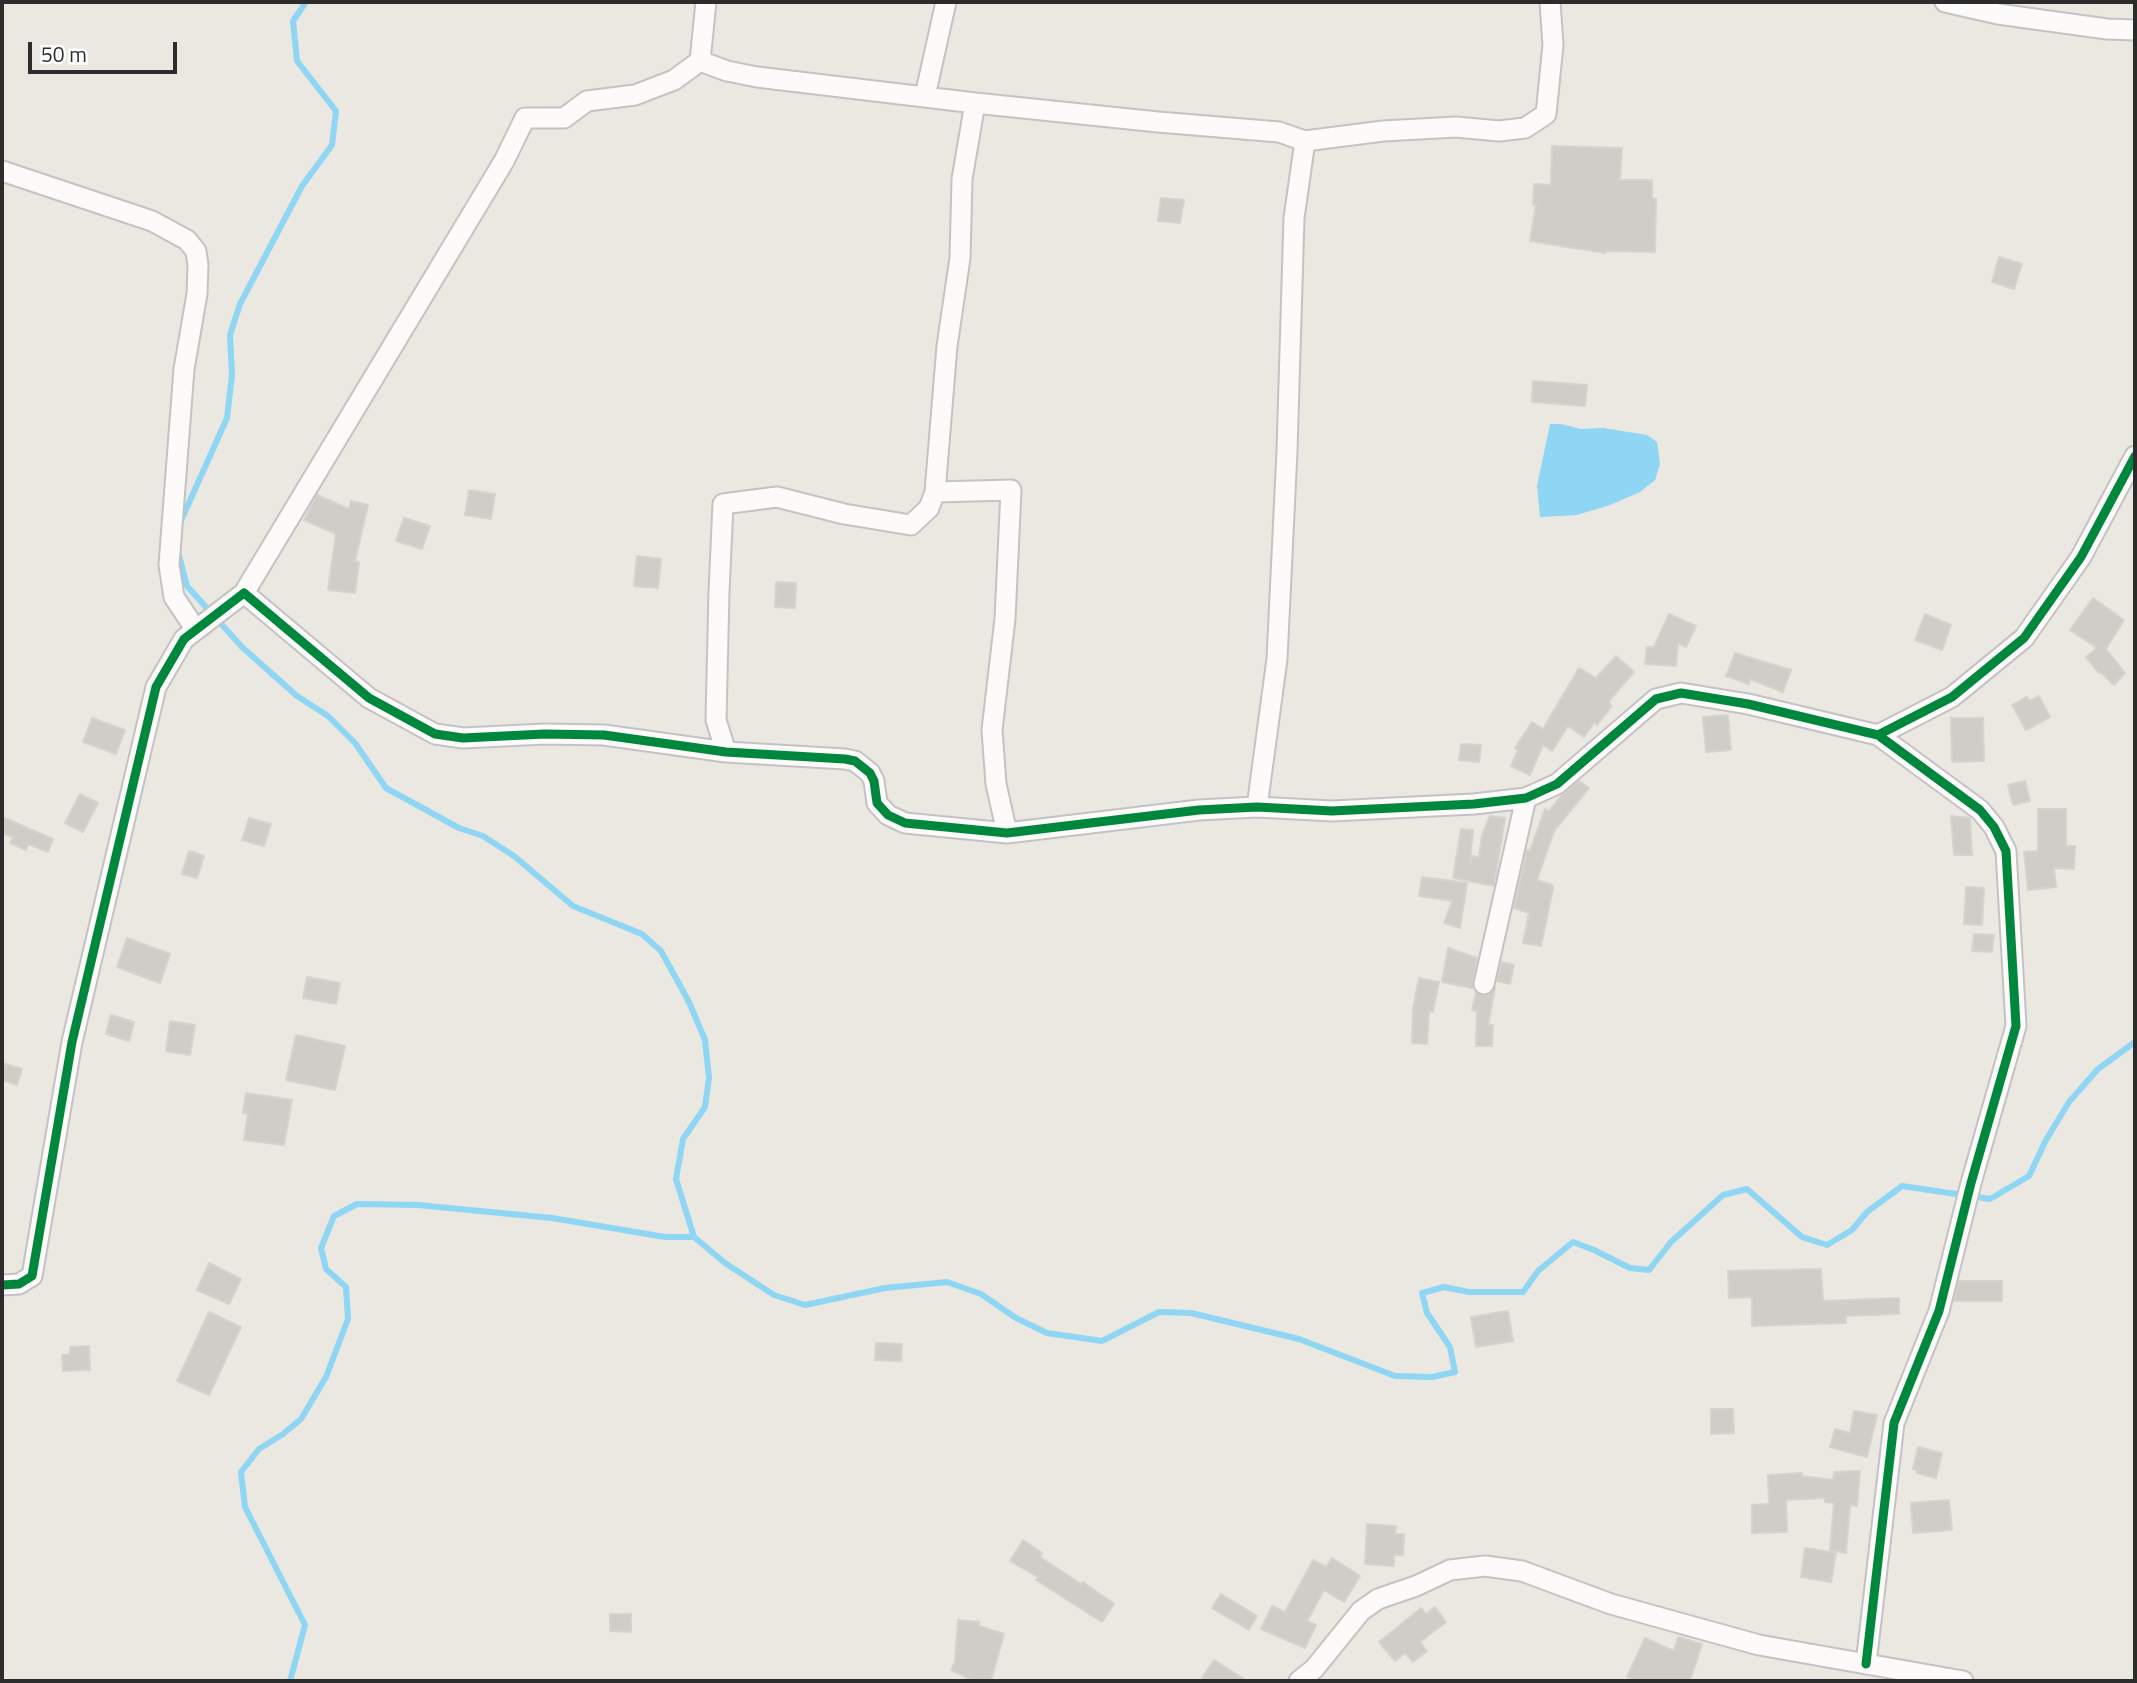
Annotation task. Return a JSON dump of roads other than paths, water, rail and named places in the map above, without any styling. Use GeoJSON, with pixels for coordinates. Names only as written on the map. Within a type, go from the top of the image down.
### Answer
{"type":"FeatureCollection","features":[{"type":"Feature","properties":{"kind":"street"},"geometry":{"type":"LineString","coordinates":[[701,61],[706,2]]}},
{"type":"Feature","properties":{"kind":"street"},"geometry":{"type":"LineString","coordinates":[[925,96],[946,2]]}},
{"type":"Feature","properties":{"kind":"street"},"geometry":{"type":"LineString","coordinates":[[701,61],[727,71],[757,77],[975,103],[1279,132],[1305,141],[1383,131],[1456,127],[1499,131],[1525,128],[1546,114],[1553,45],[1550,2]]}},
{"type":"Feature","properties":{"kind":"street"},"geometry":{"type":"LineString","coordinates":[[1945,2],[1998,14],[2107,29],[2135,30]]}},
{"type":"Feature","properties":{"kind":"street"},"geometry":{"type":"LineString","coordinates":[[2,1285],[19,1284],[32,1276],[72,1042],[156,687],[184,639],[239,597],[503,161],[525,118],[564,118],[587,101],[635,95],[674,80],[701,61]]}},
{"type":"Feature","properties":{"kind":"street"},"geometry":{"type":"LineString","coordinates":[[726,752],[716,720],[723,504],[777,497],[844,514],[911,525],[929,508],[935,492],[947,346],[960,258],[962,179],[975,103]]}},
{"type":"Feature","properties":{"kind":"street"},"geometry":{"type":"LineString","coordinates":[[1257,807],[1277,659],[1294,218],[1305,141]]}},
{"type":"Feature","properties":{"kind":"street"},"geometry":{"type":"LineString","coordinates":[[2,171],[152,221],[187,240],[196,251],[197,294],[184,369],[170,565],[174,597],[200,627]]}},
{"type":"Feature","properties":{"kind":"street"},"geometry":{"type":"LineString","coordinates":[[1878,735],[1952,697],[2024,638],[2081,557],[2135,456]]}},
{"type":"Feature","properties":{"kind":"street"},"geometry":{"type":"LineString","coordinates":[[935,492],[1011,490],[1005,619],[992,730],[996,784],[1007,833]]}},
{"type":"Feature","properties":{"kind":"street"},"geometry":{"type":"LineString","coordinates":[[239,597],[369,698],[435,734],[463,738],[545,734],[604,735],[726,752],[855,761],[870,773],[877,803],[896,819],[1007,833],[1199,810],[1257,807],[1332,811],[1474,804],[1526,798],[1557,784],[1656,699],[1681,692],[1748,704],[1878,735],[1979,810],[1994,827],[2006,851],[2016,1026],[1938,1311],[1894,1423],[1866,1664]]}},
{"type":"Feature","properties":{"kind":"street"},"geometry":{"type":"LineString","coordinates":[[1484,984],[1526,798]]}},
{"type":"Feature","properties":{"kind":"street"},"geometry":{"type":"LineString","coordinates":[[1299,1681],[1314,1669],[1361,1611],[1378,1599],[1416,1586],[1450,1570],[1485,1566],[1522,1571],[1611,1604],[1759,1645],[1963,1681]]}},
{"type":"Feature","properties":{"kind":"water"},"geometry":{"type":"Polygon","coordinates":[[[1550,424],[1647,435],[1657,442],[1660,464],[1655,480],[1640,492],[1610,505],[1577,515],[1540,517],[1537,486],[1550,424]]]}},
{"type":"Feature","properties":{"kind":"waterway"},"geometry":{"type":"LineString","coordinates":[[179,525],[227,418],[232,375],[230,335],[240,304],[302,186],[332,145],[336,111],[297,61],[293,21],[306,2]]}},
{"type":"Feature","properties":{"kind":"waterway"},"geometry":{"type":"LineString","coordinates":[[178,552],[187,586],[242,647],[297,696],[328,716],[355,743],[386,788],[459,828],[483,836],[514,856],[573,906],[642,934],[661,951],[689,1002],[705,1040],[709,1078],[705,1107],[683,1139],[676,1179],[694,1237]]}},
{"type":"Feature","properties":{"kind":"waterway"},"geometry":{"type":"LineString","coordinates":[[290,1681],[305,1625],[245,1507],[241,1472],[259,1449],[301,1419],[326,1377],[348,1319],[346,1287],[326,1269],[321,1248],[334,1216],[357,1204],[418,1205],[552,1218],[665,1237],[694,1237],[725,1263],[774,1295],[805,1305],[885,1288],[947,1282],[981,1294],[1016,1318],[1047,1333],[1102,1341],[1159,1312],[1191,1313],[1299,1339],[1395,1376],[1432,1377],[1455,1372],[1450,1347],[1427,1313],[1422,1293],[1444,1287],[1469,1292],[1523,1292],[1538,1271],[1573,1242],[1630,1268],[1649,1270],[1671,1242],[1723,1195],[1747,1189],[1802,1237],[1827,1245],[1852,1230],[1867,1212],[1902,1186],[1990,1199],[2029,1176],[2046,1140],[2069,1102],[2098,1069],[2135,1042]]}}]}
